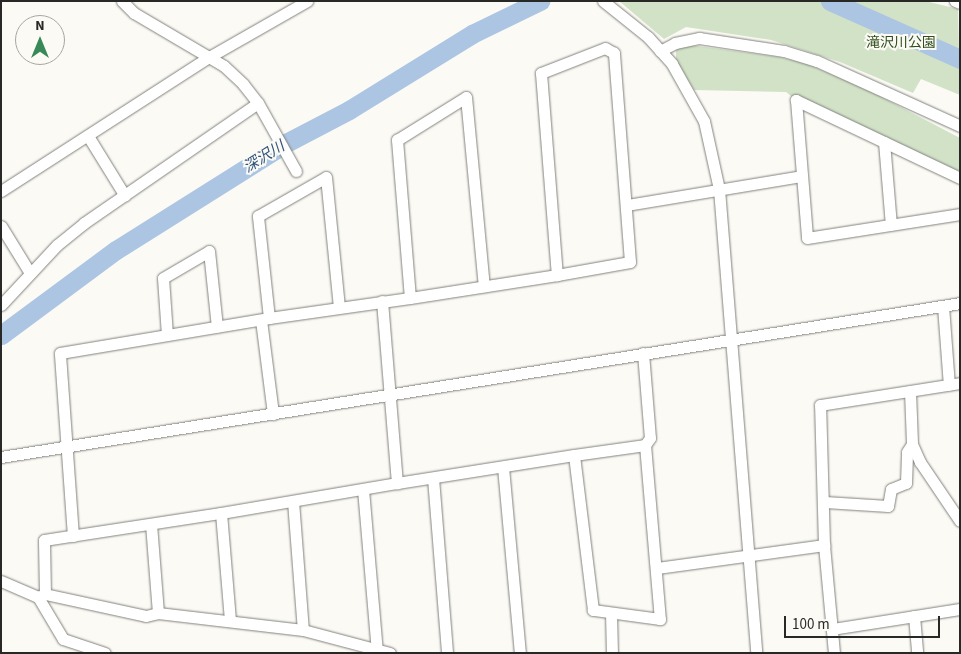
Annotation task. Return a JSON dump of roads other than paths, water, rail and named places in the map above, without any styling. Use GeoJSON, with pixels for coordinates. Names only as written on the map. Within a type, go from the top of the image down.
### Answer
{"type":"FeatureCollection","features":[{"type":"Feature","properties":{"kind":"street"},"geometry":{"type":"LineString","coordinates":[[122,1],[134,13],[209,57],[230,72],[258,103],[296,171]]}},
{"type":"Feature","properties":{"kind":"street"},"geometry":{"type":"LineString","coordinates":[[1,191],[209,57],[307,1]]}},
{"type":"Feature","properties":{"kind":"street"},"geometry":{"type":"LineString","coordinates":[[955,1],[960,3]]}},
{"type":"Feature","properties":{"kind":"street"},"geometry":{"type":"LineString","coordinates":[[606,3],[672,64],[704,121],[719,189],[729,340],[756,653]]}},
{"type":"Feature","properties":{"kind":"street"},"geometry":{"type":"LineString","coordinates":[[660,51],[675,42],[699,38],[784,51],[817,61],[960,126]]}},
{"type":"Feature","properties":{"kind":"street"},"geometry":{"type":"LineString","coordinates":[[74,536],[60,352],[382,300],[410,298],[557,275],[630,262],[614,53],[605,48],[541,73],[557,275]]}},
{"type":"Feature","properties":{"kind":"street"},"geometry":{"type":"LineString","coordinates":[[410,298],[397,140],[466,97],[484,286]]}},
{"type":"Feature","properties":{"kind":"street"},"geometry":{"type":"LineString","coordinates":[[960,178],[796,100],[808,238],[960,214]]}},
{"type":"Feature","properties":{"kind":"street"},"geometry":{"type":"LineString","coordinates":[[1,305],[64,240],[258,103]]}},
{"type":"Feature","properties":{"kind":"street"},"geometry":{"type":"LineString","coordinates":[[88,136],[124,196]]}},
{"type":"Feature","properties":{"kind":"street"},"geometry":{"type":"LineString","coordinates":[[884,142],[891,225]]}},
{"type":"Feature","properties":{"kind":"street"},"geometry":{"type":"LineString","coordinates":[[627,204],[802,176]]}},
{"type":"Feature","properties":{"kind":"street"},"geometry":{"type":"LineString","coordinates":[[273,414],[258,216],[326,177],[339,308]]}},
{"type":"Feature","properties":{"kind":"street"},"geometry":{"type":"LineString","coordinates":[[1,226],[30,273]]}},
{"type":"Feature","properties":{"kind":"street"},"geometry":{"type":"LineString","coordinates":[[167,335],[163,278],[209,251],[217,327]]}},
{"type":"Feature","properties":{"kind":"street"},"geometry":{"type":"LineString","coordinates":[[382,300],[397,483]]}},
{"type":"Feature","properties":{"kind":"street"},"geometry":{"type":"LineString","coordinates":[[1,457],[960,303]]}},
{"type":"Feature","properties":{"kind":"street"},"geometry":{"type":"LineString","coordinates":[[834,653],[824,544],[820,405],[954,384],[943,306]]}},
{"type":"Feature","properties":{"kind":"street"},"geometry":{"type":"LineString","coordinates":[[574,455],[592,610],[660,619],[645,445],[650,438],[643,353]]}},
{"type":"Feature","properties":{"kind":"street"},"geometry":{"type":"LineString","coordinates":[[910,391],[912,444],[920,462],[960,521]]}},
{"type":"Feature","properties":{"kind":"street"},"geometry":{"type":"LineString","coordinates":[[824,502],[888,506],[891,489],[906,483],[907,452],[912,444]]}},
{"type":"Feature","properties":{"kind":"street"},"geometry":{"type":"LineString","coordinates":[[105,653],[63,639],[41,596],[44,540],[645,445]]}},
{"type":"Feature","properties":{"kind":"street"},"geometry":{"type":"LineString","coordinates":[[503,467],[520,653]]}},
{"type":"Feature","properties":{"kind":"street"},"geometry":{"type":"LineString","coordinates":[[433,478],[447,653]]}},
{"type":"Feature","properties":{"kind":"street"},"geometry":{"type":"LineString","coordinates":[[363,489],[378,652]]}},
{"type":"Feature","properties":{"kind":"street"},"geometry":{"type":"LineString","coordinates":[[293,501],[303,630]]}},
{"type":"Feature","properties":{"kind":"street"},"geometry":{"type":"LineString","coordinates":[[221,513],[230,621]]}},
{"type":"Feature","properties":{"kind":"street"},"geometry":{"type":"LineString","coordinates":[[151,524],[158,613]]}},
{"type":"Feature","properties":{"kind":"street"},"geometry":{"type":"LineString","coordinates":[[657,568],[824,544]]}},
{"type":"Feature","properties":{"kind":"street"},"geometry":{"type":"LineString","coordinates":[[1,581],[41,596],[146,616],[158,613],[303,630],[378,652],[390,653]]}},
{"type":"Feature","properties":{"kind":"street"},"geometry":{"type":"LineString","coordinates":[[832,629],[960,609]]}},
{"type":"Feature","properties":{"kind":"street"},"geometry":{"type":"LineString","coordinates":[[611,613],[612,653]]}},
{"type":"Feature","properties":{"kind":"street"},"geometry":{"type":"LineString","coordinates":[[914,616],[918,653]]}},
{"type":"Feature","properties":{"kind":"waterway","name":"深沢川"},"geometry":{"type":"LineString","coordinates":[[1,335],[116,250],[286,143],[349,110],[472,34],[540,1]]}},
{"type":"Feature","properties":{"kind":"waterway"},"geometry":{"type":"LineString","coordinates":[[830,1],[960,59]]}},
{"type":"Feature","properties":{"kind":"park label","name":"滝沢川公園"},"geometry":{"type":"Point","coordinates":[901,43]}}]}
